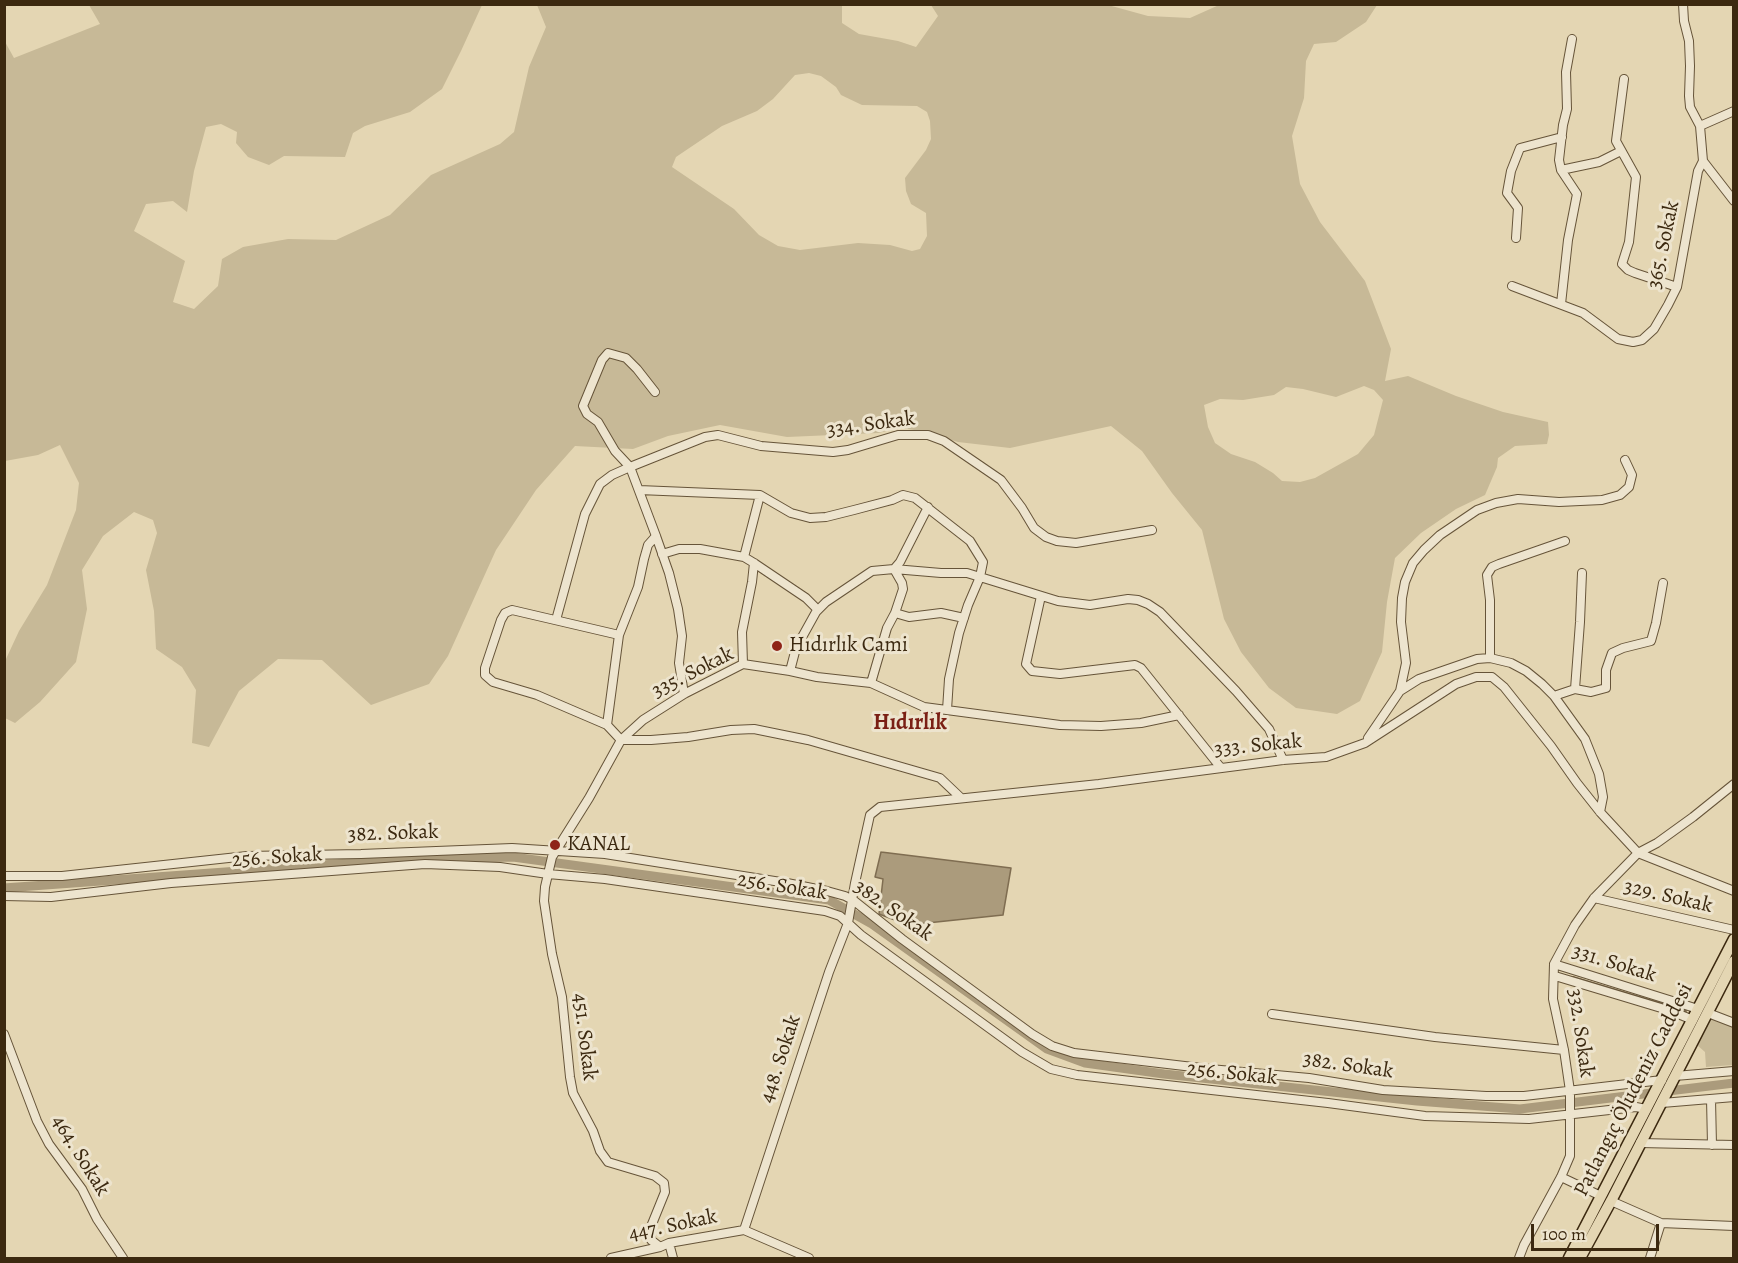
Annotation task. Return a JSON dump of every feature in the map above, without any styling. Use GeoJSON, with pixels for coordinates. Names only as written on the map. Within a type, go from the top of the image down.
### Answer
{"type":"FeatureCollection","features":[{"type":"Feature","properties":{"kind":"main road","name":"Patlangıç Öludeniz Caddesi"},"geometry":{"type":"LineString","coordinates":[[1580,1258],[1606,1198],[1656,1103],[1734,939]]}},
{"type":"Feature","properties":{"kind":"main road","name":"Patlangıç Öludeniz Caddesi"},"geometry":{"type":"LineString","coordinates":[[1667,1080],[1699,1014],[1734,961]]}},
{"type":"Feature","properties":{"kind":"main road","name":"Patlangıç Öludeniz Caddesi"},"geometry":{"type":"LineString","coordinates":[[1569,1258],[1640,1143],[1656,1103]]}},
{"type":"Feature","properties":{"kind":"street"},"geometry":{"type":"LineString","coordinates":[[1683,4],[1689,41],[1690,107],[1700,126],[1703,161],[1734,201]]}},
{"type":"Feature","properties":{"kind":"street"},"geometry":{"type":"LineString","coordinates":[[1512,286],[1561,304],[1568,240],[1577,194],[1561,170],[1559,160],[1567,109],[1566,72],[1572,39]]}},
{"type":"Feature","properties":{"kind":"street"},"geometry":{"type":"LineString","coordinates":[[1624,79],[1616,141],[1636,177],[1629,242],[1622,264],[1635,273],[1677,287]]}},
{"type":"Feature","properties":{"kind":"street"},"geometry":{"type":"LineString","coordinates":[[1700,126],[1734,111]]}},
{"type":"Feature","properties":{"kind":"street"},"geometry":{"type":"LineString","coordinates":[[1516,238],[1518,208],[1507,193],[1511,171],[1520,148],[1562,137]]}},
{"type":"Feature","properties":{"kind":"street"},"geometry":{"type":"LineString","coordinates":[[1561,170],[1599,162],[1622,151]]}},
{"type":"Feature","properties":{"kind":"street","name":"365. Sokak"},"geometry":{"type":"LineString","coordinates":[[1561,304],[1583,313],[1618,339],[1633,342],[1642,340],[1653,329],[1677,287],[1696,180],[1703,161]]}},
{"type":"Feature","properties":{"kind":"street"},"geometry":{"type":"LineString","coordinates":[[655,392],[626,358],[608,353],[602,360],[583,406],[586,414],[598,422],[615,451],[630,467],[669,573],[682,636],[679,663],[684,694]]}},
{"type":"Feature","properties":{"kind":"street","name":"334. Sokak"},"geometry":{"type":"LineString","coordinates":[[556,620],[585,514],[600,484],[612,475],[630,467],[705,437],[718,435],[761,446],[833,452],[848,450],[898,435],[928,435],[944,441],[1001,480],[1034,528],[1057,542],[1076,543],[1152,530]]}},
{"type":"Feature","properties":{"kind":"street"},"geometry":{"type":"LineString","coordinates":[[1365,743],[1400,691],[1406,663],[1401,622],[1401,598],[1413,563],[1424,550],[1440,535],[1477,510],[1496,503],[1518,499],[1559,502],[1602,500],[1620,495],[1629,487],[1632,475],[1625,460]]}},
{"type":"Feature","properties":{"kind":"street"},"geometry":{"type":"LineString","coordinates":[[639,490],[760,495],[790,513],[810,518],[826,517],[903,495],[915,498],[928,507],[970,541],[983,562],[980,577],[964,618],[949,679],[947,710]]}},
{"type":"Feature","properties":{"kind":"street"},"geometry":{"type":"LineString","coordinates":[[744,557],[760,495]]}},
{"type":"Feature","properties":{"kind":"street"},"geometry":{"type":"LineString","coordinates":[[894,569],[900,562],[928,507]]}},
{"type":"Feature","properties":{"kind":"street"},"geometry":{"type":"LineString","coordinates":[[607,725],[620,635],[638,587],[648,545],[656,536]]}},
{"type":"Feature","properties":{"kind":"street"},"geometry":{"type":"LineString","coordinates":[[1490,658],[1490,600],[1487,575],[1492,567],[1565,540]]}},
{"type":"Feature","properties":{"kind":"street"},"geometry":{"type":"LineString","coordinates":[[662,554],[680,549],[700,549],[744,557],[806,598],[818,610]]}},
{"type":"Feature","properties":{"kind":"street"},"geometry":{"type":"LineString","coordinates":[[743,664],[742,632],[754,563]]}},
{"type":"Feature","properties":{"kind":"street"},"geometry":{"type":"LineString","coordinates":[[871,683],[887,628],[903,589],[894,569]]}},
{"type":"Feature","properties":{"kind":"street"},"geometry":{"type":"LineString","coordinates":[[790,671],[796,648],[818,610],[826,602],[872,571],[894,569],[967,573],[1041,597],[1090,605],[1128,599],[1138,600],[1160,612],[1236,691],[1269,729],[1283,760]]}},
{"type":"Feature","properties":{"kind":"street"},"geometry":{"type":"LineString","coordinates":[[1575,689],[1582,573]]}},
{"type":"Feature","properties":{"kind":"street"},"geometry":{"type":"LineString","coordinates":[[1554,696],[1575,689],[1591,692],[1606,688],[1606,670],[1612,653],[1651,641],[1663,583]]}},
{"type":"Feature","properties":{"kind":"street"},"geometry":{"type":"LineString","coordinates":[[1041,597],[1026,664],[1032,671],[1060,674],[1135,665],[1142,668],[1221,768]]}},
{"type":"Feature","properties":{"kind":"street"},"geometry":{"type":"LineString","coordinates":[[620,635],[512,609],[505,613],[501,620],[484,668],[485,675],[493,682],[537,695],[607,725],[621,740],[688,737],[730,730],[754,729],[808,740],[940,778],[960,797]]}},
{"type":"Feature","properties":{"kind":"street"},"geometry":{"type":"LineString","coordinates":[[895,613],[909,617],[940,613],[964,618]]}},
{"type":"Feature","properties":{"kind":"street"},"geometry":{"type":"LineString","coordinates":[[1400,691],[1419,679],[1470,661],[1490,658],[1511,663],[1526,671],[1554,696],[1585,739],[1599,774],[1603,797],[1600,812]]}},
{"type":"Feature","properties":{"kind":"street","name":"335. Sokak"},"geometry":{"type":"LineString","coordinates":[[555,854],[621,740],[643,720],[684,694],[743,664],[817,677],[871,683],[924,707],[1060,725],[1101,726],[1141,723],[1179,715]]}},
{"type":"Feature","properties":{"kind":"street","name":"333. Sokak"},"geometry":{"type":"LineString","coordinates":[[852,902],[870,815],[880,807],[1099,784],[1283,760],[1326,757],[1365,743],[1456,684],[1476,677],[1492,677],[1504,687],[1551,746],[1576,783],[1638,853]]}},
{"type":"Feature","properties":{"kind":"street","name":"332. Sokak"},"geometry":{"type":"LineString","coordinates":[[1519,1258],[1570,1156],[1570,1093],[1553,999],[1554,964],[1575,925],[1594,898],[1638,853],[1656,843],[1731,788]]}},
{"type":"Feature","properties":{"kind":"street","name":"382. Sokak"},"geometry":{"type":"LineString","coordinates":[[4,876],[62,876],[247,856],[512,848],[555,854],[604,854],[827,891],[852,902],[1032,1034],[1052,1046],[1074,1053],[1309,1078],[1383,1090],[1485,1096],[1570,1093],[1667,1080]]}},
{"type":"Feature","properties":{"kind":"street"},"geometry":{"type":"LineString","coordinates":[[1638,853],[1734,891]]}},
{"type":"Feature","properties":{"kind":"street","name":"451. Sokak"},"geometry":{"type":"LineString","coordinates":[[555,854],[544,887],[544,901],[552,954],[562,997],[573,1093],[593,1131],[600,1151],[608,1162],[656,1176],[664,1184],[665,1192],[650,1230],[651,1240],[660,1248]]}},
{"type":"Feature","properties":{"kind":"street","name":"256. Sokak"},"geometry":{"type":"LineString","coordinates":[[4,896],[51,897],[171,883],[425,864],[548,870],[825,911],[840,916],[999,1037],[1051,1069],[1077,1075],[1425,1116],[1529,1119],[1570,1112],[1734,1097]]}},
{"type":"Feature","properties":{"kind":"street","name":"329. Sokak"},"geometry":{"type":"LineString","coordinates":[[1594,898],[1734,930]]}},
{"type":"Feature","properties":{"kind":"street","name":"448. Sokak"},"geometry":{"type":"LineString","coordinates":[[744,1230],[829,972],[849,922],[852,902]]}},
{"type":"Feature","properties":{"kind":"street","name":"331. Sokak"},"geometry":{"type":"LineString","coordinates":[[1554,964],[1699,1014],[1734,1023]]}},
{"type":"Feature","properties":{"kind":"street"},"geometry":{"type":"LineString","coordinates":[[1554,976],[1671,1011],[1699,1014]]}},
{"type":"Feature","properties":{"kind":"street"},"geometry":{"type":"LineString","coordinates":[[1272,1014],[1445,1038],[1564,1050]]}},
{"type":"Feature","properties":{"kind":"street","name":"464. Sokak"},"geometry":{"type":"LineString","coordinates":[[4,1034],[37,1121],[49,1144],[82,1189],[97,1219],[123,1258]]}},
{"type":"Feature","properties":{"kind":"street"},"geometry":{"type":"LineString","coordinates":[[1667,1080],[1734,1071]]}},
{"type":"Feature","properties":{"kind":"street"},"geometry":{"type":"LineString","coordinates":[[1711,1099],[1712,1145]]}},
{"type":"Feature","properties":{"kind":"street"},"geometry":{"type":"LineString","coordinates":[[1640,1143],[1734,1145]]}},
{"type":"Feature","properties":{"kind":"street"},"geometry":{"type":"LineString","coordinates":[[1561,1177],[1661,1223],[1734,1226]]}},
{"type":"Feature","properties":{"kind":"street"},"geometry":{"type":"LineString","coordinates":[[1650,1258],[1661,1223]]}},
{"type":"Feature","properties":{"kind":"street"},"geometry":{"type":"LineString","coordinates":[[744,1230],[809,1258]]}},
{"type":"Feature","properties":{"kind":"street","name":"447. Sokak"},"geometry":{"type":"LineString","coordinates":[[610,1258],[660,1248],[669,1243],[744,1230]]}},
{"type":"Feature","properties":{"kind":"street"},"geometry":{"type":"LineString","coordinates":[[669,1243],[673,1258]]}},
{"type":"Feature","properties":{"kind":"street"},"geometry":{"type":"LineString","coordinates":[[783,1247],[784,1258]]}},
{"type":"Feature","properties":{"kind":"shaded area"},"geometry":{"type":"Polygon","coordinates":[[[89,5],[482,5],[442,89],[410,112],[365,126],[353,133],[345,157],[284,156],[269,165],[248,157],[236,143],[237,132],[221,124],[206,127],[194,171],[187,212],[173,201],[146,204],[134,231],[185,261],[173,302],[194,309],[218,286],[222,259],[243,247],[288,239],[336,240],[390,215],[431,175],[500,144],[514,132],[529,67],[546,27],[537,5],[842,5],[842,23],[859,34],[898,41],[916,47],[938,16],[931,5],[1108,5],[1148,16],[1190,18],[1219,5],[1377,5],[1366,22],[1336,42],[1314,44],[1306,61],[1304,98],[1292,136],[1300,184],[1320,222],[1365,281],[1391,349],[1385,381],[1408,376],[1503,412],[1548,422],[1547,444],[1515,446],[1498,458],[1497,467],[1485,495],[1456,509],[1421,533],[1395,558],[1387,602],[1382,652],[1360,701],[1337,714],[1296,708],[1269,688],[1241,652],[1224,619],[1202,530],[1142,451],[1111,426],[1010,448],[958,442],[921,431],[901,428],[878,433],[787,437],[720,425],[668,436],[633,449],[575,446],[536,490],[496,550],[448,656],[429,684],[371,705],[322,660],[278,659],[239,691],[209,747],[192,743],[196,690],[182,667],[156,649],[154,611],[146,570],[157,533],[153,520],[134,512],[103,536],[82,570],[87,609],[76,662],[40,702],[15,723],[5,718],[4,668],[6,659],[19,631],[47,585],[76,510],[79,483],[60,445],[38,455],[5,461],[4,40],[14,58],[100,24],[89,5]],[[809,73],[795,75],[773,99],[757,111],[722,126],[676,157],[672,167],[734,209],[759,235],[778,246],[800,250],[858,243],[890,245],[912,251],[920,249],[927,236],[926,213],[911,204],[906,191],[905,178],[926,150],[931,139],[927,112],[917,106],[862,105],[841,95],[836,87],[821,76],[809,73]],[[1364,386],[1336,397],[1286,387],[1274,395],[1243,400],[1220,399],[1204,405],[1208,427],[1215,443],[1231,454],[1255,462],[1282,481],[1300,482],[1315,478],[1358,454],[1374,435],[1383,400],[1374,390],[1364,386]]]}},
{"type":"Feature","properties":{"kind":"shaded area"},"geometry":{"type":"Polygon","coordinates":[[[881,852],[1011,868],[1003,915],[908,925],[879,914],[883,879],[875,877],[881,852]]]}},
{"type":"Feature","properties":{"kind":"shaded area"},"geometry":{"type":"Polygon","coordinates":[[[1712,1019],[1733,1025],[1733,1065],[1706,1067],[1705,1052],[1697,1045],[1712,1019]]]}},
{"type":"Feature","properties":{"kind":"waterway"},"geometry":{"type":"LineString","coordinates":[[4,888],[377,861],[513,857],[829,900],[872,924],[1047,1049],[1085,1063],[1164,1074],[1417,1101],[1520,1109],[1734,1083]]}},
{"type":"Feature","properties":{"kind":"waterway"},"geometry":{"type":"LineString","coordinates":[[1573,977],[1686,1011]]}},
{"type":"Feature","properties":{"kind":"place","name":"Hıdırlık Cami"},"geometry":{"type":"Point","coordinates":[777,646]}},
{"type":"Feature","properties":{"kind":"place","name":"KANAL"},"geometry":{"type":"Point","coordinates":[555,845]}},
{"type":"Feature","properties":{"kind":"district","name":"Hıdırlık"},"geometry":{"type":"Point","coordinates":[910,724]}}]}
